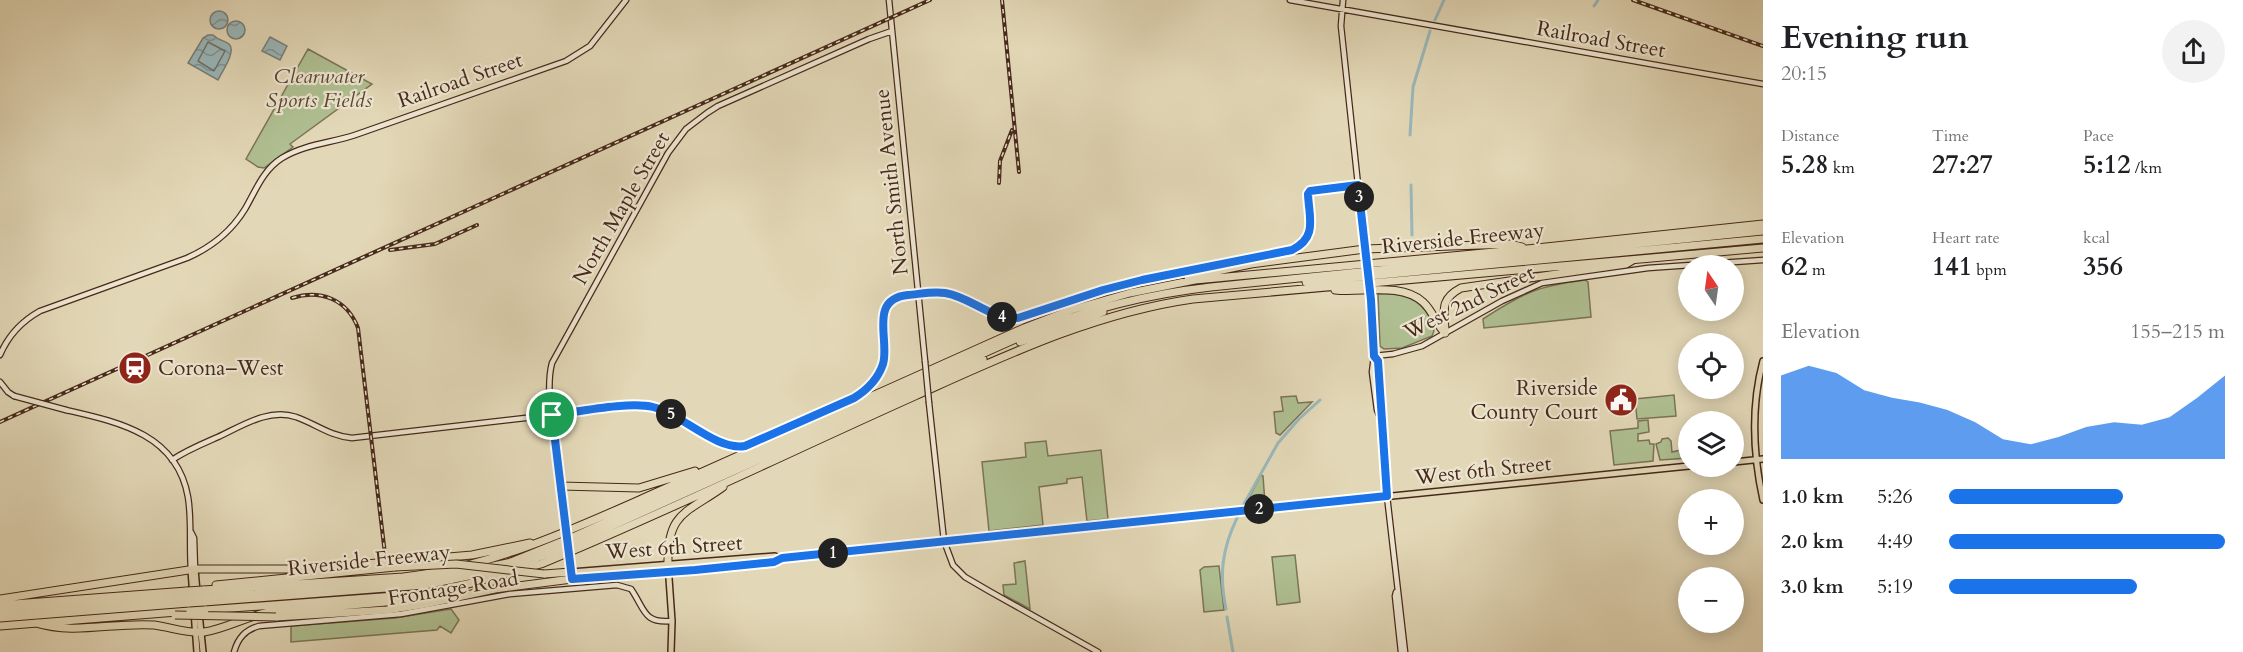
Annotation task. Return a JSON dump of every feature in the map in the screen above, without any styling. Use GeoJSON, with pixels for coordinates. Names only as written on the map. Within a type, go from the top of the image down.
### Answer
{"type":"FeatureCollection","features":[{"type":"Feature","properties":{"kind":"highway","name":"Riverside Freeway"},"geometry":{"type":"LineString","coordinates":[[204,598],[395,597],[472,583],[541,564],[977,368],[1087,324],[1178,301],[1327,287],[1593,255],[1694,231],[1763,222]]}},
{"type":"Feature","properties":{"kind":"highway"},"geometry":{"type":"LineString","coordinates":[[1593,255],[1763,231]]}},
{"type":"Feature","properties":{"kind":"highway"},"geometry":{"type":"LineString","coordinates":[[1593,255],[1763,239]]}},
{"type":"Feature","properties":{"kind":"highway"},"geometry":{"type":"LineString","coordinates":[[1130,293],[1179,278],[1221,270],[1365,251],[1510,244],[1527,249]]}},
{"type":"Feature","properties":{"kind":"highway","name":"Riverside Freeway"},"geometry":{"type":"LineString","coordinates":[[0,605],[188,601],[429,574],[482,562],[541,543],[1024,328],[1071,310],[1130,293],[1195,280],[1527,249],[1584,256],[1637,258],[1763,248]]}},
{"type":"Feature","properties":{"kind":"highway"},"geometry":{"type":"LineString","coordinates":[[1445,333],[1444,306],[1449,297],[1458,290],[1584,256]]}},
{"type":"Feature","properties":{"kind":"highway"},"geometry":{"type":"LineString","coordinates":[[0,618],[204,598],[409,587],[517,566],[574,543],[1013,345],[1076,321],[1127,306],[1187,294],[1584,256]]}},
{"type":"Feature","properties":{"kind":"highway"},"geometry":{"type":"LineString","coordinates":[[1327,287],[1336,291],[1379,290],[1406,293],[1424,302],[1445,333]]}},
{"type":"Feature","properties":{"kind":"highway"},"geometry":{"type":"LineString","coordinates":[[560,486],[639,488],[691,472],[710,469]]}},
{"type":"Feature","properties":{"kind":"highway"},"geometry":{"type":"LineString","coordinates":[[668,564],[669,538],[678,519],[691,507],[735,478]]}},
{"type":"Feature","properties":{"kind":"highway"},"geometry":{"type":"LineString","coordinates":[[0,599],[193,570],[304,569],[472,555],[530,543],[541,543]]}},
{"type":"Feature","properties":{"kind":"highway"},"geometry":{"type":"LineString","coordinates":[[204,598],[218,584],[394,567],[451,563],[544,573],[571,572]]}},
{"type":"Feature","properties":{"kind":"highway"},"geometry":{"type":"LineString","coordinates":[[162,612],[175,615],[276,617],[387,610],[425,604],[571,572]]}},
{"type":"Feature","properties":{"kind":"highway"},"geometry":{"type":"LineString","coordinates":[[36,623],[48,627],[85,628],[154,625],[198,632],[263,613],[417,599],[456,592],[472,583]]}},
{"type":"Feature","properties":{"kind":"highway"},"geometry":{"type":"LineString","coordinates":[[0,612],[188,601]]}},
{"type":"Feature","properties":{"kind":"highway","name":"Riverside Freeway"},"geometry":{"type":"LineString","coordinates":[[0,626],[162,612],[188,601]]}},
{"type":"Feature","properties":{"kind":"main road","name":"Railroad Street"},"geometry":{"type":"LineString","coordinates":[[0,355],[14,331],[40,310],[187,258],[210,247],[237,221],[264,174],[289,154],[308,146],[351,136],[566,61],[590,46],[626,0]]}},
{"type":"Feature","properties":{"kind":"main road","name":"North Smith Avenue"},"geometry":{"type":"LineString","coordinates":[[889,0],[944,541],[953,565],[965,577],[1098,652]]}},
{"type":"Feature","properties":{"kind":"main road","name":"Railroad Street"},"geometry":{"type":"LineString","coordinates":[[1290,0],[1763,84]]}},
{"type":"Feature","properties":{"kind":"main road"},"geometry":{"type":"LineString","coordinates":[[1343,0],[1342,33],[1371,300],[1374,356],[1372,372],[1380,417],[1403,652]]}},
{"type":"Feature","properties":{"kind":"main road","name":"North Maple Street"},"geometry":{"type":"LineString","coordinates":[[560,486],[549,376],[555,355],[668,153],[686,129],[718,106],[892,31]]}},
{"type":"Feature","properties":{"kind":"main road"},"geometry":{"type":"LineString","coordinates":[[172,460],[252,420],[271,415],[296,417],[331,434],[352,438],[646,406],[664,411],[726,445],[745,446],[854,398],[868,388],[883,363],[885,352],[882,322],[886,308],[893,300],[902,296],[945,293],[1004,318],[1018,318],[1133,282],[1292,250],[1303,243],[1309,234],[1311,224],[1308,194],[1310,191],[1358,185]]}},
{"type":"Feature","properties":{"kind":"main road","name":"West 2nd Street"},"geometry":{"type":"LineString","coordinates":[[1374,356],[1418,348],[1502,301],[1542,283],[1595,274],[1763,260]]}},
{"type":"Feature","properties":{"kind":"main road"},"geometry":{"type":"LineString","coordinates":[[1763,361],[1755,416],[1756,460],[1763,500]]}},
{"type":"Feature","properties":{"kind":"main road"},"geometry":{"type":"LineString","coordinates":[[0,382],[14,396],[141,432],[157,443],[172,460],[181,473],[186,489],[191,532],[194,538],[193,570],[198,632],[197,652]]}},
{"type":"Feature","properties":{"kind":"main road"},"geometry":{"type":"LineString","coordinates":[[1744,461],[1763,459]]}},
{"type":"Feature","properties":{"kind":"main road","name":"West 6th Street"},"geometry":{"type":"LineString","coordinates":[[571,572],[774,556],[778,558],[1678,467]]}},
{"type":"Feature","properties":{"kind":"main road"},"geometry":{"type":"LineString","coordinates":[[560,486],[571,572]]}},
{"type":"Feature","properties":{"kind":"main road","name":"West 6th Street"},"geometry":{"type":"LineString","coordinates":[[571,572],[669,573],[774,562],[778,558]]}},
{"type":"Feature","properties":{"kind":"main road"},"geometry":{"type":"LineString","coordinates":[[668,564],[672,621],[671,652]]}},
{"type":"Feature","properties":{"kind":"main road","name":"Frontage Road"},"geometry":{"type":"LineString","coordinates":[[234,652],[239,639],[245,632],[259,626],[401,614],[510,594],[617,585],[631,589],[648,617],[653,621],[672,621]]}},
{"type":"Feature","properties":{"kind":"main road"},"geometry":{"type":"LineString","coordinates":[[198,632],[203,652]]}},
{"type":"Feature","properties":{"kind":"green space","name":"Clearwater Sports Fields"},"geometry":{"type":"Polygon","coordinates":[[[308,49],[372,84],[290,144],[293,147],[264,168],[258,167],[246,159],[308,49]]]}},
{"type":"Feature","properties":{"kind":"green space"},"geometry":{"type":"Polygon","coordinates":[[[1585,280],[1588,282],[1591,317],[1484,328],[1483,319],[1520,297],[1542,288],[1585,280]]]}},
{"type":"Feature","properties":{"kind":"green space"},"geometry":{"type":"Polygon","coordinates":[[[1378,294],[1394,294],[1415,301],[1426,311],[1433,325],[1432,336],[1402,348],[1384,349],[1380,346],[1378,294]]]}},
{"type":"Feature","properties":{"kind":"green space"},"geometry":{"type":"Polygon","coordinates":[[[1674,395],[1676,416],[1637,419],[1635,399],[1674,395]]]}},
{"type":"Feature","properties":{"kind":"green space"},"geometry":{"type":"Polygon","coordinates":[[[1296,396],[1298,403],[1312,402],[1280,435],[1276,433],[1274,412],[1283,411],[1281,397],[1296,396]]]}},
{"type":"Feature","properties":{"kind":"green space"},"geometry":{"type":"Polygon","coordinates":[[[1648,420],[1649,432],[1638,434],[1638,441],[1649,440],[1650,444],[1654,444],[1653,461],[1614,465],[1610,431],[1638,428],[1638,421],[1648,420]]]}},
{"type":"Feature","properties":{"kind":"green space"},"geometry":{"type":"Polygon","coordinates":[[[1668,438],[1671,441],[1672,452],[1678,451],[1678,459],[1660,460],[1656,444],[1668,438]]]}},
{"type":"Feature","properties":{"kind":"green space"},"geometry":{"type":"Polygon","coordinates":[[[1046,441],[1048,456],[1101,450],[1108,519],[1087,521],[1082,477],[1067,479],[1067,483],[1039,487],[1043,525],[989,531],[982,462],[1026,457],[1025,443],[1046,441]]]}},
{"type":"Feature","properties":{"kind":"green space"},"geometry":{"type":"Polygon","coordinates":[[[1261,475],[1263,476],[1265,503],[1245,505],[1261,475]]]}},
{"type":"Feature","properties":{"kind":"green space"},"geometry":{"type":"Polygon","coordinates":[[[1295,555],[1300,602],[1277,605],[1272,557],[1295,555]]]}},
{"type":"Feature","properties":{"kind":"green space"},"geometry":{"type":"Polygon","coordinates":[[[1025,561],[1030,609],[1004,595],[1003,585],[1016,584],[1014,563],[1025,561]]]}},
{"type":"Feature","properties":{"kind":"green space"},"geometry":{"type":"Polygon","coordinates":[[[1219,566],[1224,610],[1204,612],[1200,570],[1204,567],[1219,566]]]}},
{"type":"Feature","properties":{"kind":"green space"},"geometry":{"type":"Polygon","coordinates":[[[451,609],[459,620],[451,633],[440,626],[437,630],[291,642],[291,626],[395,618],[451,609]]]}},
{"type":"Feature","properties":{"kind":"water"},"geometry":{"type":"Polygon","coordinates":[[[219,11],[225,14],[228,20],[225,26],[219,29],[213,26],[210,20],[213,14],[219,11]]]}},
{"type":"Feature","properties":{"kind":"water"},"geometry":{"type":"Polygon","coordinates":[[[236,21],[242,24],[245,30],[242,36],[236,39],[230,36],[227,30],[230,24],[236,21]]]}},
{"type":"Feature","properties":{"kind":"water"},"geometry":{"type":"Polygon","coordinates":[[[213,35],[231,47],[230,57],[218,80],[188,63],[203,38],[213,35]]]}},
{"type":"Feature","properties":{"kind":"water"},"geometry":{"type":"Polygon","coordinates":[[[270,37],[287,46],[280,60],[262,51],[270,37]]]}},
{"type":"Feature","properties":{"kind":"waterway"},"geometry":{"type":"LineString","coordinates":[[1435,20],[1444,0]]}},
{"type":"Feature","properties":{"kind":"waterway"},"geometry":{"type":"LineString","coordinates":[[1594,6],[1598,0]]}},
{"type":"Feature","properties":{"kind":"waterway"},"geometry":{"type":"LineString","coordinates":[[1410,135],[1413,87],[1430,31]]}},
{"type":"Feature","properties":{"kind":"waterway"},"geometry":{"type":"LineString","coordinates":[[1411,185],[1412,235]]}},
{"type":"Feature","properties":{"kind":"waterway"},"geometry":{"type":"LineString","coordinates":[[1244,504],[1278,443],[1320,400]]}},
{"type":"Feature","properties":{"kind":"waterway"},"geometry":{"type":"LineString","coordinates":[[1226,609],[1223,562],[1237,518]]}},
{"type":"Feature","properties":{"kind":"waterway"},"geometry":{"type":"LineString","coordinates":[[1227,617],[1233,652]]}},
{"type":"Feature","properties":{"kind":"railway"},"geometry":{"type":"LineString","coordinates":[[0,422],[930,0]]}},
{"type":"Feature","properties":{"kind":"railway"},"geometry":{"type":"LineString","coordinates":[[1002,0],[1019,172]]}},
{"type":"Feature","properties":{"kind":"railway"},"geometry":{"type":"LineString","coordinates":[[1633,0],[1763,46]]}},
{"type":"Feature","properties":{"kind":"railway"},"geometry":{"type":"LineString","coordinates":[[999,183],[1000,161],[1012,130]]}},
{"type":"Feature","properties":{"kind":"railway"},"geometry":{"type":"LineString","coordinates":[[390,250],[435,244],[477,225]]}},
{"type":"Feature","properties":{"kind":"railway"},"geometry":{"type":"LineString","coordinates":[[292,298],[313,295],[340,303],[358,328],[385,554]]}},
{"type":"Feature","properties":{"kind":"place","name":"Corona–West"},"geometry":{"type":"Point","coordinates":[135,368]}},
{"type":"Feature","properties":{"kind":"place","name":"Riverside County Court"},"geometry":{"type":"Point","coordinates":[1621,400]}},
{"type":"Feature","properties":{"kind":"route"},"geometry":{"type":"LineString","coordinates":[[1358,185],[1371,300],[1374,356],[1378,361],[1387,496],[778,558],[774,562],[720,568],[572,579],[552,415],[639,405],[654,407],[726,445],[745,446],[854,398],[868,388],[883,363],[885,352],[883,315],[893,300],[902,296],[945,293],[1004,318],[1029,316],[1077,298],[1142,280],[1292,250],[1303,243],[1309,234],[1311,224],[1308,194],[1310,191],[1358,185]]}}]}
